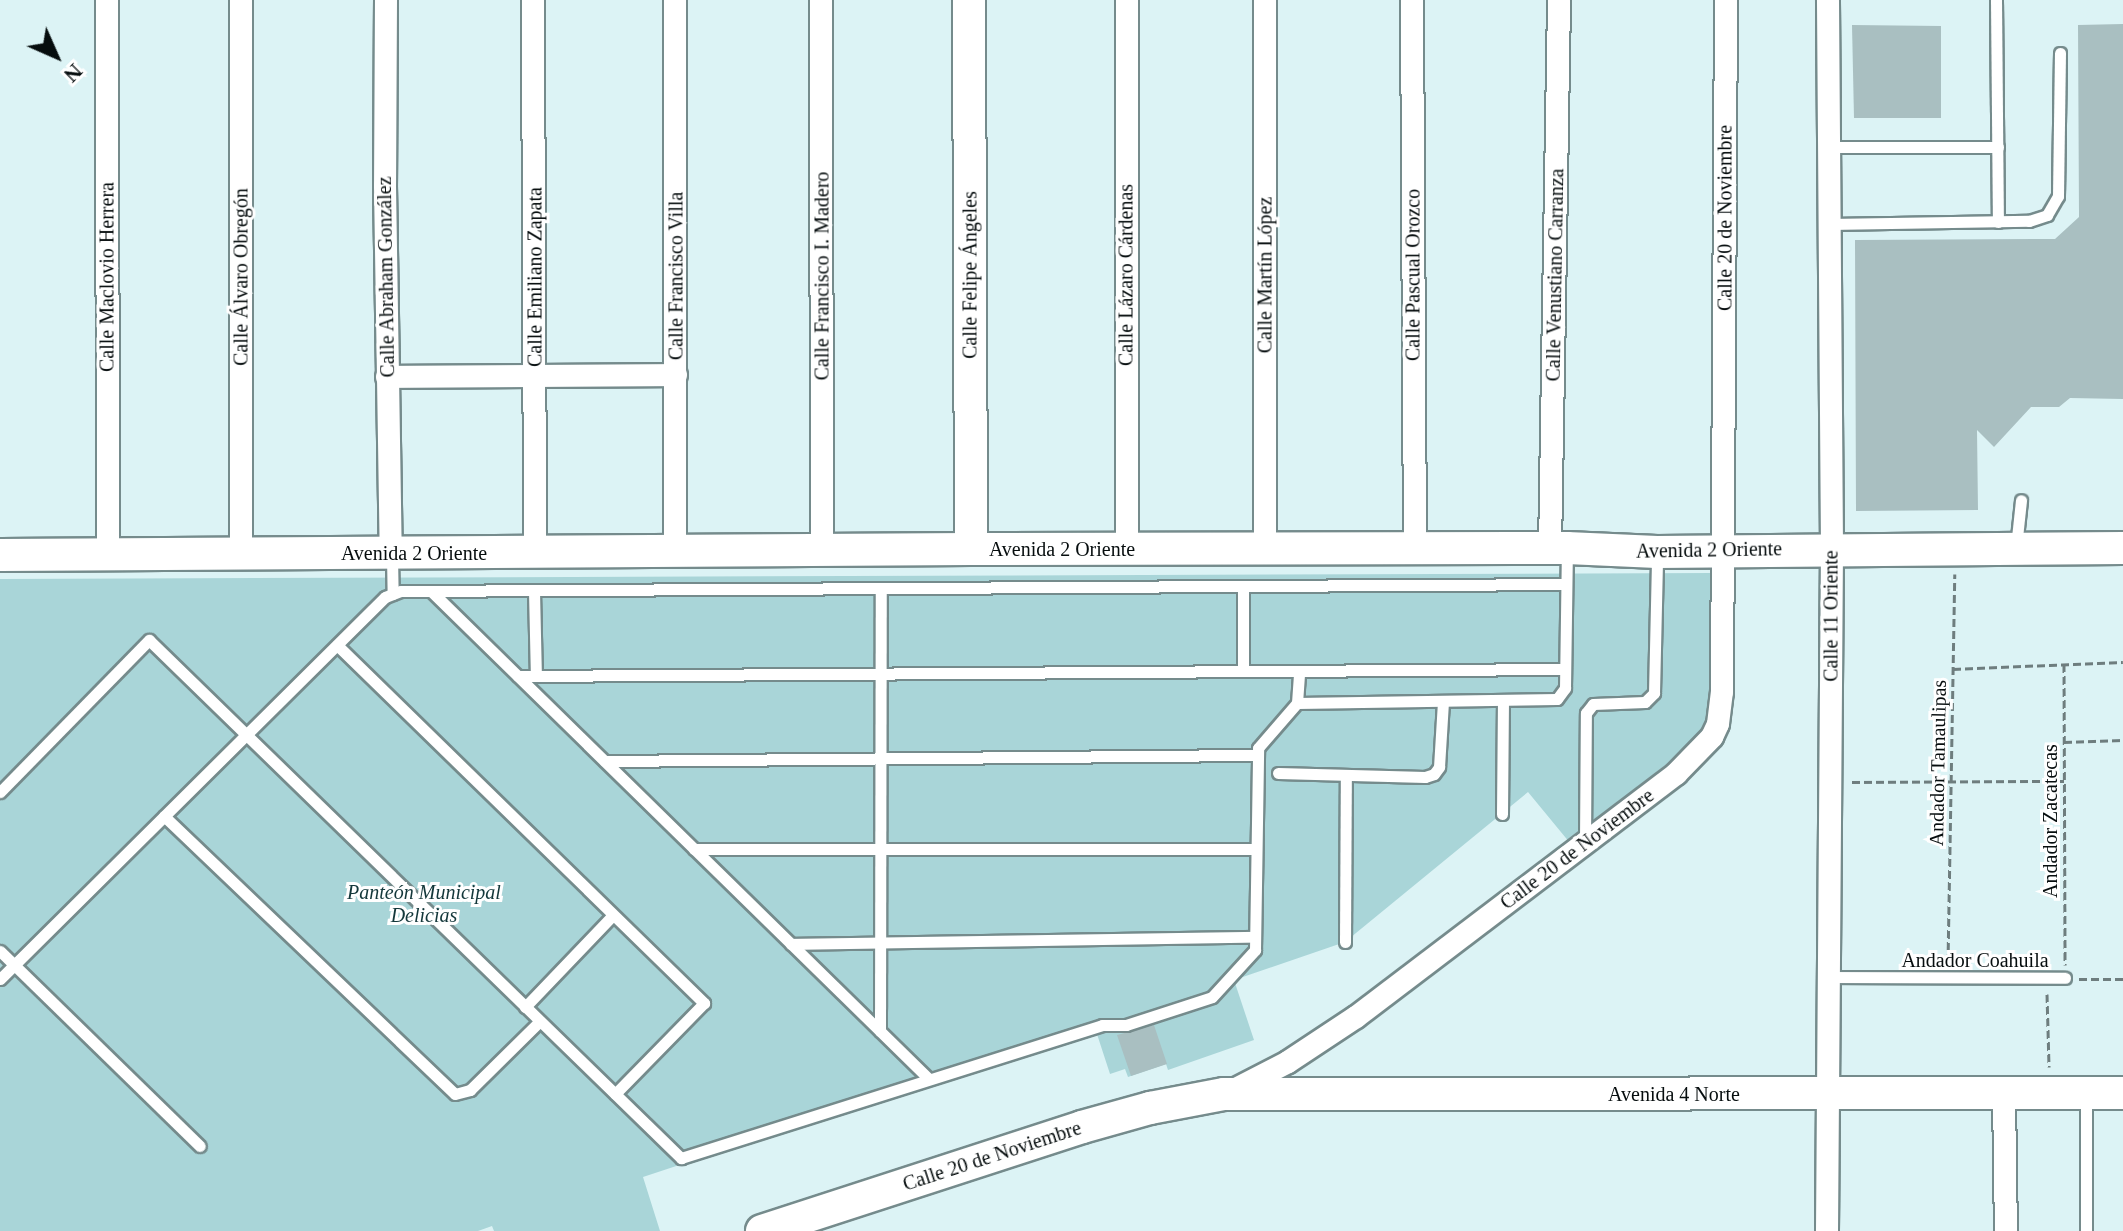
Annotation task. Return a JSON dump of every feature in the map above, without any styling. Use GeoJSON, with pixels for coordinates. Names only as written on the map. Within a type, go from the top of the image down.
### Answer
{"type":"FeatureCollection","features":[{"type":"Feature","properties":{"kind":"street","name":"Calle Maclovio Herrera"},"geometry":{"type":"LineString","coordinates":[[107,0],[108,555]]}},
{"type":"Feature","properties":{"kind":"street","name":"Calle Álvaro Obregón"},"geometry":{"type":"LineString","coordinates":[[241,0],[241,553]]}},
{"type":"Feature","properties":{"kind":"street","name":"Calle Abraham González"},"geometry":{"type":"LineString","coordinates":[[386,0],[387,377],[391,553]]}},
{"type":"Feature","properties":{"kind":"street","name":"Calle Emiliano Zapata"},"geometry":{"type":"LineString","coordinates":[[533,0],[535,553]]}},
{"type":"Feature","properties":{"kind":"street","name":"Calle Francisco Villa"},"geometry":{"type":"LineString","coordinates":[[675,0],[675,553]]}},
{"type":"Feature","properties":{"kind":"street","name":"Calle Francisco I. Madero"},"geometry":{"type":"LineString","coordinates":[[821,0],[822,552]]}},
{"type":"Feature","properties":{"kind":"street","name":"Calle Felipe Ángeles"},"geometry":{"type":"LineString","coordinates":[[969,0],[971,549]]}},
{"type":"Feature","properties":{"kind":"street","name":"Calle Lázaro Cárdenas"},"geometry":{"type":"LineString","coordinates":[[1127,0],[1127,550]]}},
{"type":"Feature","properties":{"kind":"street","name":"Calle Martín López"},"geometry":{"type":"LineString","coordinates":[[1265,0],[1265,551]]}},
{"type":"Feature","properties":{"kind":"street","name":"Calle Pascual Orozco"},"geometry":{"type":"LineString","coordinates":[[1412,0],[1415,550]]}},
{"type":"Feature","properties":{"kind":"street","name":"Calle Venustiano Carranza"},"geometry":{"type":"LineString","coordinates":[[1558,549],[1559,0]]}},
{"type":"Feature","properties":{"kind":"street","name":"Calle 20 de Noviembre"},"geometry":{"type":"LineString","coordinates":[[762,1231],[1082,1127],[1150,1108],[1224,1094],[1288,1062],[1356,1017],[1676,774],[1712,737],[1718,724],[1722,692],[1726,0]]}},
{"type":"Feature","properties":{"kind":"street","name":"Calle 11 Oriente"},"geometry":{"type":"LineString","coordinates":[[1827,1231],[1832,548],[1828,0]]}},
{"type":"Feature","properties":{"kind":"street"},"geometry":{"type":"LineString","coordinates":[[387,377],[676,375]]}},
{"type":"Feature","properties":{"kind":"street","name":"Avenida 2 Oriente"},"geometry":{"type":"LineString","coordinates":[[0,555],[971,549],[1558,549],[1657,552],[1832,548],[2123,548]]}},
{"type":"Feature","properties":{"kind":"street","name":"Avenida 4 Norte"},"geometry":{"type":"LineString","coordinates":[[1224,1094],[2123,1093]]}},
{"type":"Feature","properties":{"kind":"street"},"geometry":{"type":"LineString","coordinates":[[2004,1094],[2006,1231]]}},
{"type":"Feature","properties":{"kind":"lane"},"geometry":{"type":"LineString","coordinates":[[1996,0],[1998,222]]}},
{"type":"Feature","properties":{"kind":"lane"},"geometry":{"type":"LineString","coordinates":[[1829,224],[2039,219],[2056,203],[2060,53]]}},
{"type":"Feature","properties":{"kind":"lane"},"geometry":{"type":"LineString","coordinates":[[1829,147],[1998,147]]}},
{"type":"Feature","properties":{"kind":"lane"},"geometry":{"type":"LineString","coordinates":[[2016,548],[2021,500]]}},
{"type":"Feature","properties":{"kind":"lane"},"geometry":{"type":"LineString","coordinates":[[1297,703],[1557,699],[1565,688],[1566,584],[1558,549]]}},
{"type":"Feature","properties":{"kind":"lane"},"geometry":{"type":"LineString","coordinates":[[1585,842],[1586,713],[1593,704],[1645,702],[1654,693],[1657,552]]}},
{"type":"Feature","properties":{"kind":"lane"},"geometry":{"type":"LineString","coordinates":[[391,553],[393,594]]}},
{"type":"Feature","properties":{"kind":"lane"},"geometry":{"type":"LineString","coordinates":[[0,979],[385,597],[393,594],[431,591],[1566,584]]}},
{"type":"Feature","properties":{"kind":"lane"},"geometry":{"type":"LineString","coordinates":[[1243,586],[1243,671]]}},
{"type":"Feature","properties":{"kind":"lane"},"geometry":{"type":"LineString","coordinates":[[880,1031],[881,589]]}},
{"type":"Feature","properties":{"kind":"lane"},"geometry":{"type":"LineString","coordinates":[[431,591],[929,1079]]}},
{"type":"Feature","properties":{"kind":"lane"},"geometry":{"type":"LineString","coordinates":[[534,591],[536,676]]}},
{"type":"Feature","properties":{"kind":"lane"},"geometry":{"type":"LineString","coordinates":[[0,792],[149,640],[681,1158],[1102,1025],[1126,1025],[1212,997],[1255,950],[1258,748],[1297,703],[1299,671]]}},
{"type":"Feature","properties":{"kind":"lane"},"geometry":{"type":"LineString","coordinates":[[337,645],[704,1003],[615,1094]]}},
{"type":"Feature","properties":{"kind":"lane"},"geometry":{"type":"LineString","coordinates":[[518,676],[1565,669]]}},
{"type":"Feature","properties":{"kind":"lane"},"geometry":{"type":"LineString","coordinates":[[1502,814],[1503,700]]}},
{"type":"Feature","properties":{"kind":"lane"},"geometry":{"type":"LineString","coordinates":[[1278,773],[1434,774],[1439,767],[1443,701]]}},
{"type":"Feature","properties":{"kind":"lane"},"geometry":{"type":"LineString","coordinates":[[605,761],[1257,755]]}},
{"type":"Feature","properties":{"kind":"lane"},"geometry":{"type":"LineString","coordinates":[[1345,942],[1346,775]]}},
{"type":"Feature","properties":{"kind":"lane"},"geometry":{"type":"LineString","coordinates":[[164,816],[455,1094],[470,1090],[540,1021]]}},
{"type":"Feature","properties":{"kind":"lane"},"geometry":{"type":"LineString","coordinates":[[694,849],[1256,849]]}},
{"type":"Feature","properties":{"kind":"lane"},"geometry":{"type":"LineString","coordinates":[[525,1007],[613,915]]}},
{"type":"Feature","properties":{"kind":"lane"},"geometry":{"type":"LineString","coordinates":[[791,944],[1255,937]]}},
{"type":"Feature","properties":{"kind":"lane"},"geometry":{"type":"LineString","coordinates":[[0,951],[200,1146]]}},
{"type":"Feature","properties":{"kind":"lane","name":"Andador Coahuila"},"geometry":{"type":"LineString","coordinates":[[1828,977],[2065,978]]}},
{"type":"Feature","properties":{"kind":"lane"},"geometry":{"type":"LineString","coordinates":[[2086,1093],[2086,1231]]}},
{"type":"Feature","properties":{"kind":"path","name":"Andador Tamaulipas"},"geometry":{"type":"LineString","coordinates":[[1948,978],[1956,548]]}},
{"type":"Feature","properties":{"kind":"path"},"geometry":{"type":"LineString","coordinates":[[1953,669],[2123,662]]}},
{"type":"Feature","properties":{"kind":"path","name":"Andador Zacatecas"},"geometry":{"type":"LineString","coordinates":[[2064,664],[2065,978]]}},
{"type":"Feature","properties":{"kind":"path"},"geometry":{"type":"LineString","coordinates":[[2064,742],[2123,740]]}},
{"type":"Feature","properties":{"kind":"path"},"geometry":{"type":"LineString","coordinates":[[1829,782],[2064,781]]}},
{"type":"Feature","properties":{"kind":"path"},"geometry":{"type":"LineString","coordinates":[[2047,978],[2050,1093]]}},
{"type":"Feature","properties":{"kind":"path","name":"Andador Coahuila"},"geometry":{"type":"LineString","coordinates":[[2065,978],[2123,979]]}},
{"type":"Feature","properties":{"kind":"green space","name":"Panteón Municipal Delicias"},"geometry":{"type":"Polygon","coordinates":[[[1713,573],[1713,726],[1570,843],[1528,792],[1345,942],[1234,980],[1254,1040],[1168,1070],[1166,1064],[1128,1077],[1125,1069],[1110,1074],[1095,1028],[643,1177],[660,1231],[494,1231],[492,1226],[478,1231],[0,1231],[0,579],[1713,573]]]}},
{"type":"Feature","properties":{"kind":"building"},"geometry":{"type":"Polygon","coordinates":[[[2123,24],[2123,399],[2070,398],[2059,407],[2031,407],[1994,447],[1977,430],[1978,510],[1856,511],[1855,240],[2055,239],[2079,217],[2078,25],[2123,24]]]}},
{"type":"Feature","properties":{"kind":"building"},"geometry":{"type":"Polygon","coordinates":[[[1852,25],[1941,26],[1941,118],[1854,118],[1852,25]]]}},
{"type":"Feature","properties":{"kind":"building"},"geometry":{"type":"Polygon","coordinates":[[[1154,1025],[1167,1064],[1131,1076],[1117,1035],[1154,1025]]]}}]}
